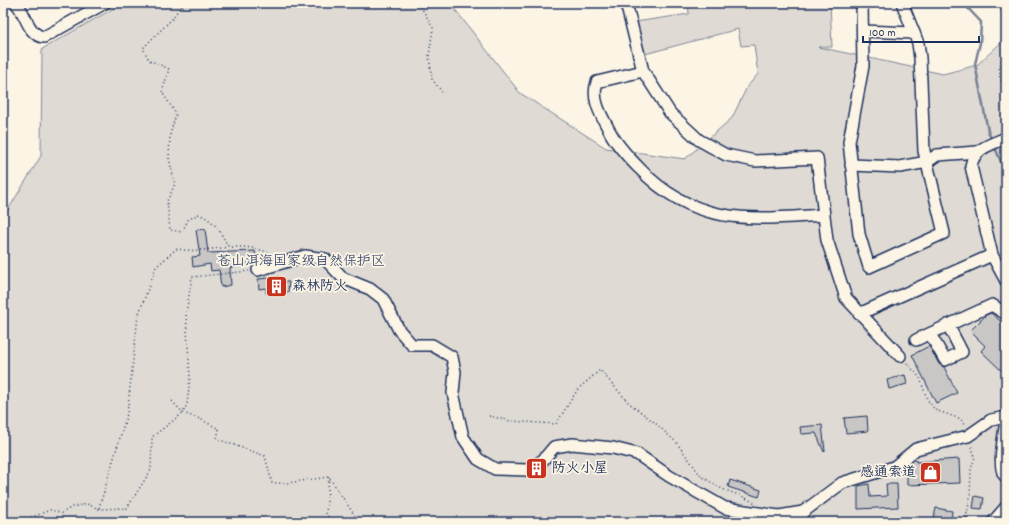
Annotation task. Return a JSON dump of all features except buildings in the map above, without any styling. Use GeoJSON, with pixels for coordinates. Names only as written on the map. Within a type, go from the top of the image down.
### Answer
{"type":"FeatureCollection","features":[{"type":"Feature","properties":{"kind":"street"},"geometry":{"type":"LineString","coordinates":[[16,3],[22,10],[33,32],[38,36],[44,36],[105,3]]}},
{"type":"Feature","properties":{"kind":"street"},"geometry":{"type":"LineString","coordinates":[[626,3],[643,71],[670,113],[698,140],[726,155],[755,161],[817,158],[827,240],[837,275],[846,298],[859,314],[900,356]]}},
{"type":"Feature","properties":{"kind":"street"},"geometry":{"type":"LineString","coordinates":[[862,3],[863,66],[849,142],[859,234],[869,267],[944,233],[924,151],[920,58],[914,33],[902,3]]}},
{"type":"Feature","properties":{"kind":"street"},"geometry":{"type":"LineString","coordinates":[[863,31],[914,33]]}},
{"type":"Feature","properties":{"kind":"street"},"geometry":{"type":"LineString","coordinates":[[643,71],[597,82],[593,92],[602,117],[612,137],[651,181],[669,194],[713,214],[740,218],[768,219],[823,215]]}},
{"type":"Feature","properties":{"kind":"street"},"geometry":{"type":"LineString","coordinates":[[851,165],[883,165],[900,167],[927,162],[937,155],[978,151],[1006,138]]}},
{"type":"Feature","properties":{"kind":"street"},"geometry":{"type":"LineString","coordinates":[[978,151],[972,162],[972,172],[992,255],[1006,281]]}},
{"type":"Feature","properties":{"kind":"street"},"geometry":{"type":"LineString","coordinates":[[859,314],[992,255]]}},
{"type":"Feature","properties":{"kind":"street"},"geometry":{"type":"LineString","coordinates":[[258,270],[305,256],[325,259],[343,278],[370,289],[383,300],[399,330],[412,345],[432,345],[452,357],[455,372],[453,393],[464,436],[478,459],[495,469],[528,470],[543,460],[554,447],[572,444],[613,448],[638,454],[669,476],[725,508],[779,516],[803,512]]}},
{"type":"Feature","properties":{"kind":"street"},"geometry":{"type":"LineString","coordinates":[[916,340],[992,305],[1006,314]]}},
{"type":"Feature","properties":{"kind":"street"},"geometry":{"type":"LineString","coordinates":[[930,334],[945,360],[962,352],[948,325]]}},
{"type":"Feature","properties":{"kind":"street"},"geometry":{"type":"LineString","coordinates":[[794,522],[803,512],[842,483],[894,467],[916,449],[968,436],[991,420],[1006,418],[1001,466],[1002,474],[1006,477]]}},
{"type":"Feature","properties":{"kind":"street"},"geometry":{"type":"LineString","coordinates":[[993,522],[1006,508]]}},
{"type":"Feature","properties":{"kind":"path"},"geometry":{"type":"LineString","coordinates":[[185,3],[172,19],[143,48],[149,60],[169,69],[162,92],[176,114],[175,122],[170,135],[169,159],[174,184],[167,201],[170,230],[182,232],[188,220],[198,214],[215,224],[228,247]]}},
{"type":"Feature","properties":{"kind":"path"},"geometry":{"type":"LineString","coordinates":[[409,3],[421,8]]}},
{"type":"Feature","properties":{"kind":"path"},"geometry":{"type":"LineString","coordinates":[[421,3],[421,8],[433,28],[429,56],[432,79],[442,92]]}},
{"type":"Feature","properties":{"kind":"path"},"geometry":{"type":"LineString","coordinates":[[996,3],[1001,10],[1006,31],[1005,49],[998,68],[999,74],[1006,87]]}},
{"type":"Feature","properties":{"kind":"path"},"geometry":{"type":"LineString","coordinates":[[99,508],[127,414],[138,316],[156,267],[176,249],[199,250],[228,247],[251,247],[270,253],[284,262]]}},
{"type":"Feature","properties":{"kind":"path"},"geometry":{"type":"LineString","coordinates":[[20,522],[50,510],[62,512],[72,507],[87,504],[99,508],[127,508],[151,470],[152,437],[183,413],[187,404],[190,377],[186,314],[192,277],[258,270]]}},
{"type":"Feature","properties":{"kind":"path"},"geometry":{"type":"LineString","coordinates":[[900,356],[920,378],[927,399],[933,407],[938,412],[961,419],[968,436],[975,458],[971,470],[971,494],[965,522]]}},
{"type":"Feature","properties":{"kind":"path"},"geometry":{"type":"LineString","coordinates":[[489,416],[512,421],[556,424],[578,389],[600,370],[629,403],[654,422],[676,442],[701,476],[722,489],[742,496],[760,506]]}},
{"type":"Feature","properties":{"kind":"path"},"geometry":{"type":"LineString","coordinates":[[172,401],[183,413],[200,419],[219,429],[217,439],[265,456],[272,483],[287,484],[329,477]]}},
{"type":"Feature","properties":{"kind":"path"},"geometry":{"type":"LineString","coordinates":[[329,477],[326,514],[332,522]]}},
{"type":"Feature","properties":{"kind":"path"},"geometry":{"type":"LineString","coordinates":[[329,477],[359,522]]}},
{"type":"Feature","properties":{"kind":"green space","name":"苍山洱海国家级自然保护区"},"geometry":{"type":"Polygon","coordinates":[[[123,3],[450,3],[520,93],[606,148],[685,159],[732,118],[747,87],[758,74],[754,45],[741,46],[738,29],[645,54],[635,22],[689,14],[688,3],[830,3],[832,47],[818,47],[943,74],[977,65],[1006,38],[1006,522],[3,522],[3,218],[41,156],[42,49],[123,3]]]}},
{"type":"Feature","properties":{"kind":"waterway"},"geometry":{"type":"LineString","coordinates":[[963,3],[981,22],[980,43],[975,64],[988,131],[992,141]]}},
{"type":"Feature","properties":{"kind":"waterway"},"geometry":{"type":"LineString","coordinates":[[994,145],[1006,174]]}},
{"type":"Feature","properties":{"kind":"place","name":"森林防火"},"geometry":{"type":"Point","coordinates":[277,287]}},
{"type":"Feature","properties":{"kind":"place","name":"防火小屋"},"geometry":{"type":"Point","coordinates":[537,469]}},
{"type":"Feature","properties":{"kind":"place","name":"感通索道"},"geometry":{"type":"Point","coordinates":[931,473]}}]}
